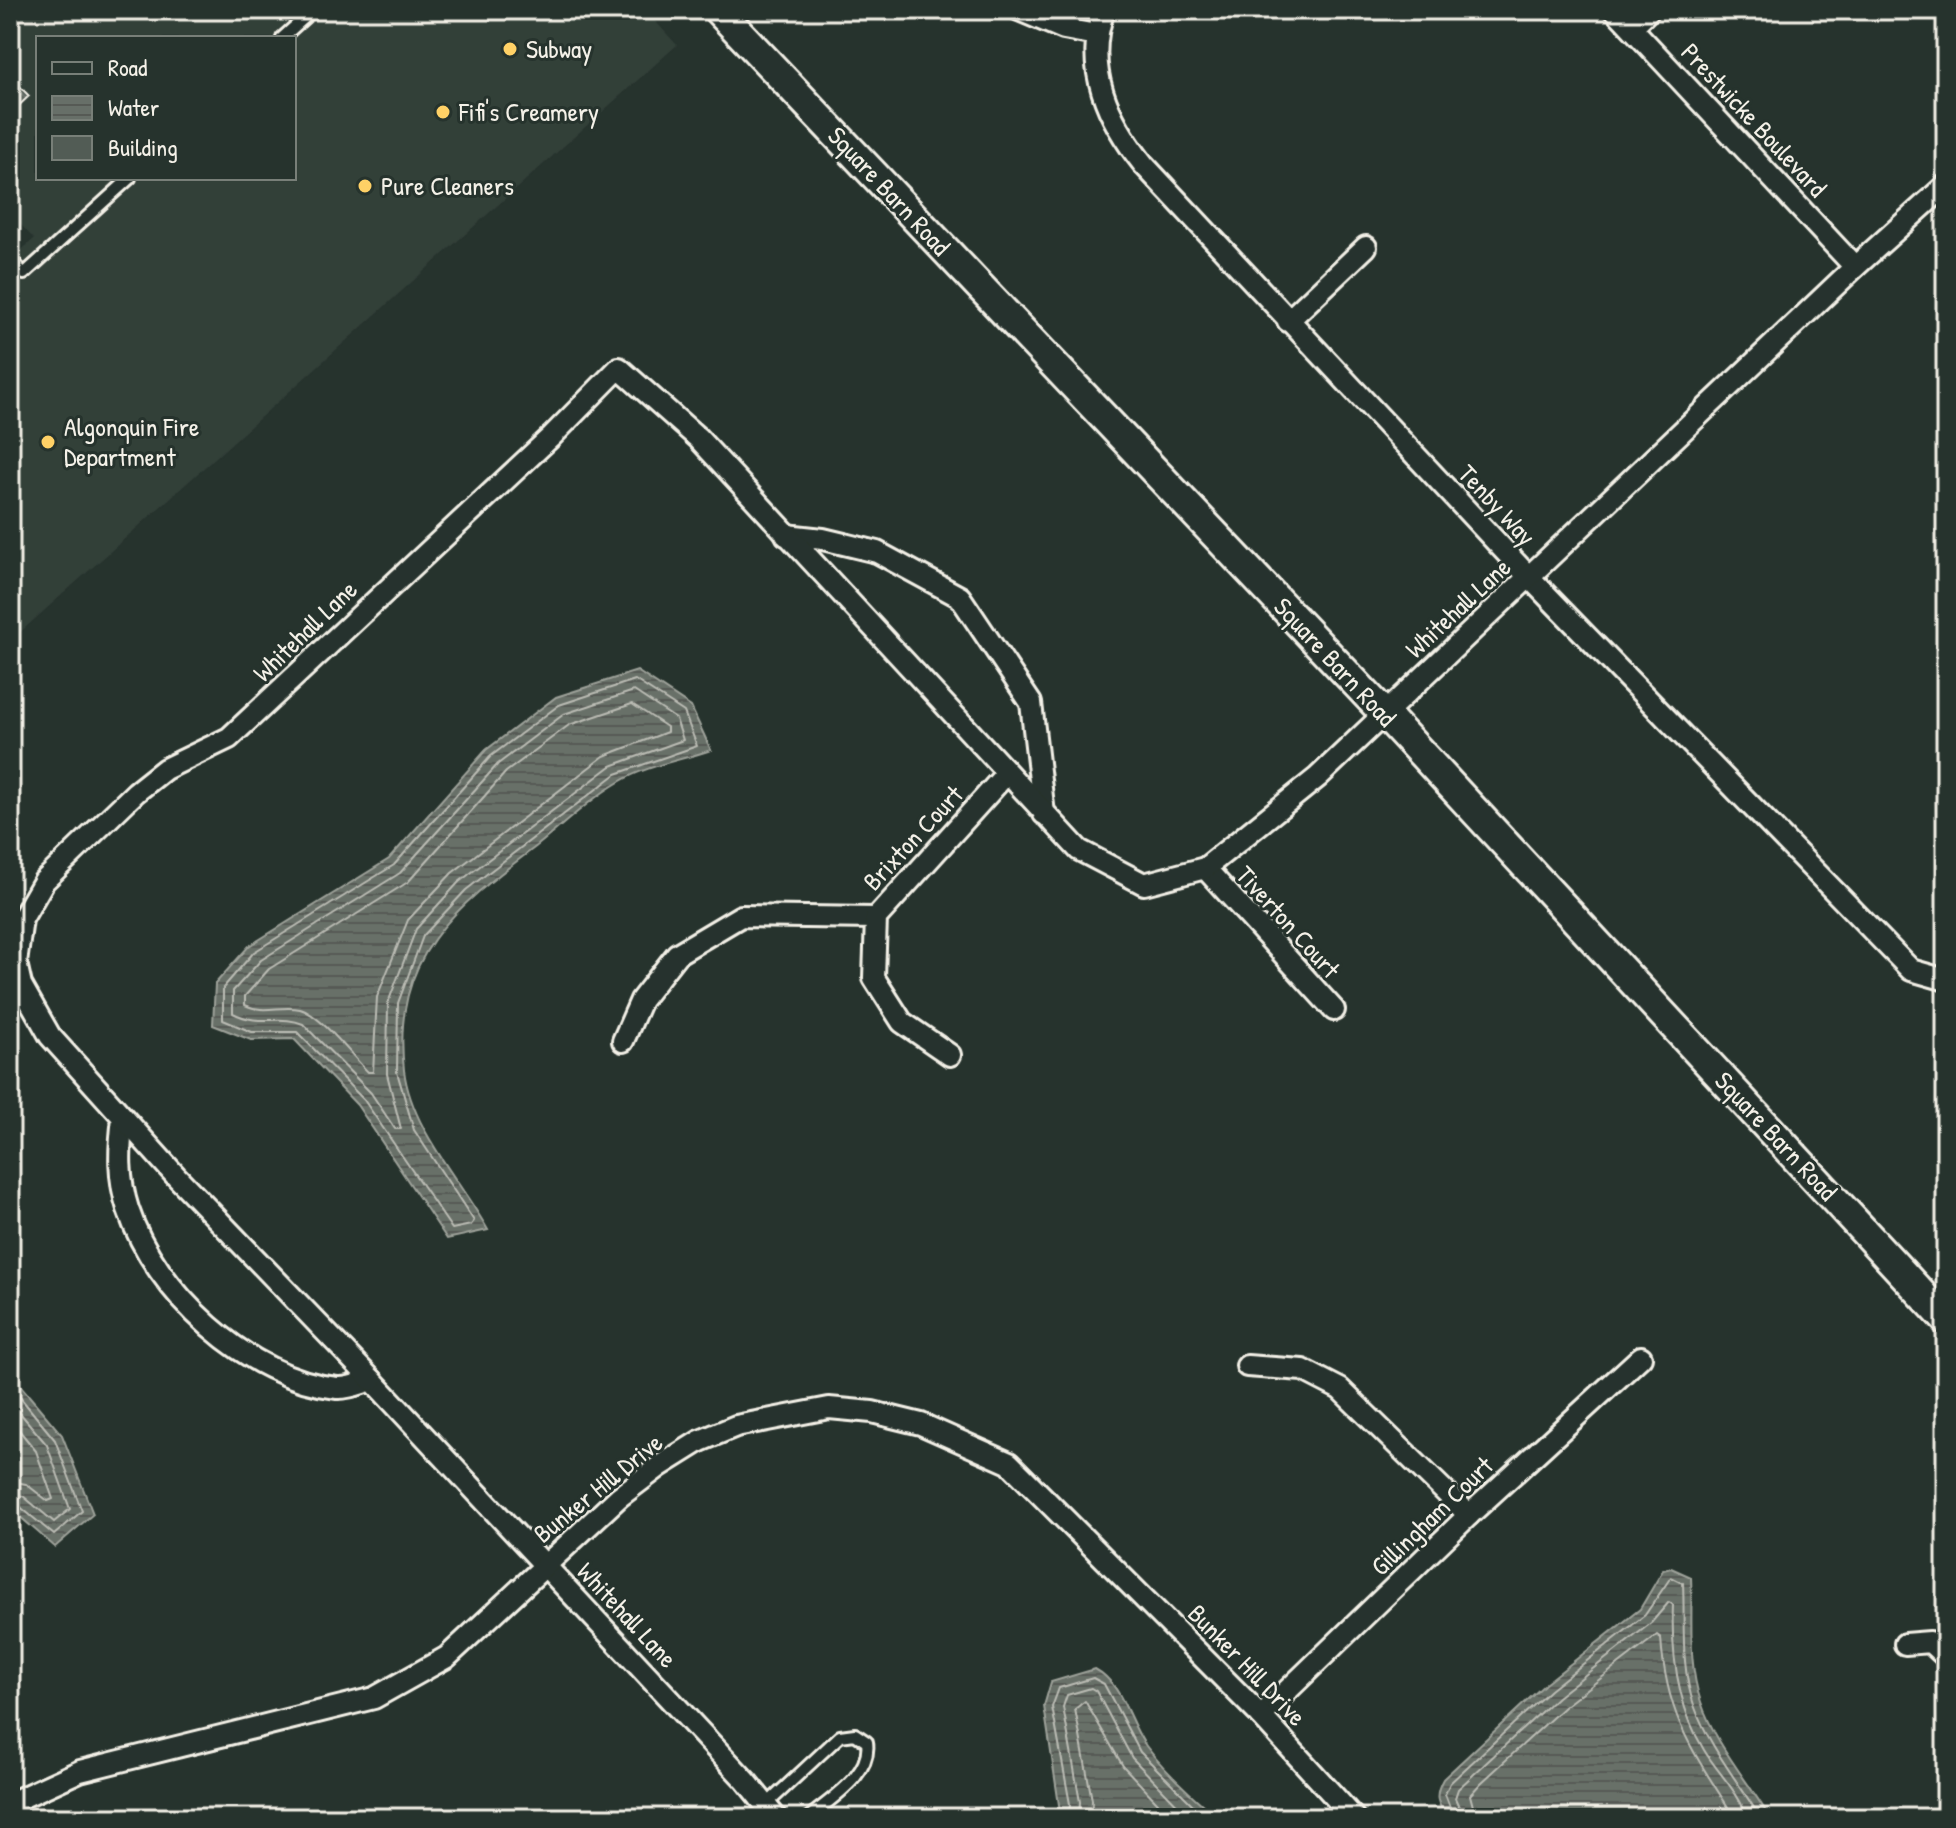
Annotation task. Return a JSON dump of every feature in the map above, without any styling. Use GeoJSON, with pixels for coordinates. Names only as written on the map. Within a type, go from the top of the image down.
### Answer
{"type":"FeatureCollection","features":[{"type":"Feature","properties":{"kind":"street","name":"Square Barn Road"},"geometry":{"type":"LineString","coordinates":[[718,10],[1384,713],[1946,1320]]}},
{"type":"Feature","properties":{"kind":"street"},"geometry":{"type":"LineString","coordinates":[[1019,10],[1064,29],[1096,35]]}},
{"type":"Feature","properties":{"kind":"street","name":"Tenby Way"},"geometry":{"type":"LineString","coordinates":[[1104,10],[1096,35],[1101,88],[1121,137],[1288,321],[1529,577],[1911,970],[1946,980]]}},
{"type":"Feature","properties":{"kind":"street","name":"Prestwicke Boulevard"},"geometry":{"type":"LineString","coordinates":[[1615,10],[1855,267]]}},
{"type":"Feature","properties":{"kind":"street"},"geometry":{"type":"LineString","coordinates":[[1632,27],[1649,10]]}},
{"type":"Feature","properties":{"kind":"street","name":"Whitehall Lane"},"geometry":{"type":"LineString","coordinates":[[771,1812],[545,1565],[123,1118],[50,1036],[21,985],[16,963],[22,919],[44,881],[136,792],[165,769],[229,738],[552,436],[619,368],[698,438],[1079,850],[1144,884],[1205,868],[1318,777],[1855,267],[1946,185]]}},
{"type":"Feature","properties":{"kind":"street"},"geometry":{"type":"LineString","coordinates":[[1288,321],[1366,247]]}},
{"type":"Feature","properties":{"kind":"street"},"geometry":{"type":"LineString","coordinates":[[786,535],[823,539],[877,552],[960,597],[1031,703],[1044,814]]}},
{"type":"Feature","properties":{"kind":"street","name":"Brixton Court"},"geometry":{"type":"LineString","coordinates":[[950,1055],[902,1022],[874,978],[876,918],[1006,774]]}},
{"type":"Feature","properties":{"kind":"street","name":"Tiverton Court"},"geometry":{"type":"LineString","coordinates":[[1205,868],[1334,1010]]}},
{"type":"Feature","properties":{"kind":"street"},"geometry":{"type":"LineString","coordinates":[[623,1041],[641,1000],[677,954],[741,916],[876,918]]}},
{"type":"Feature","properties":{"kind":"street"},"geometry":{"type":"LineString","coordinates":[[123,1118],[118,1161],[128,1209],[165,1282],[188,1307],[229,1344],[264,1365],[339,1389],[372,1380]]}},
{"type":"Feature","properties":{"kind":"street","name":"Gillingham Court"},"geometry":{"type":"LineString","coordinates":[[1261,1716],[1469,1515],[1641,1357]]}},
{"type":"Feature","properties":{"kind":"street"},"geometry":{"type":"LineString","coordinates":[[1247,1366],[1303,1370],[1340,1389],[1469,1515]]}},
{"type":"Feature","properties":{"kind":"street","name":"Bunker Hill Drive"},"geometry":{"type":"LineString","coordinates":[[10,1803],[80,1771],[374,1698],[447,1657],[619,1497],[700,1441],[736,1426],[829,1408],[872,1412],[921,1424],[1009,1463],[1261,1716],[1354,1818]]}},
{"type":"Feature","properties":{"kind":"street"},"geometry":{"type":"LineString","coordinates":[[1905,1644],[1930,1642],[1946,1657]]}},
{"type":"Feature","properties":{"kind":"lane"},"geometry":{"type":"LineString","coordinates":[[284,36],[313,10]]}},
{"type":"Feature","properties":{"kind":"lane"},"geometry":{"type":"LineString","coordinates":[[10,258],[24,274],[128,180]]}},
{"type":"Feature","properties":{"kind":"lane"},"geometry":{"type":"LineString","coordinates":[[771,1812],[840,1736],[855,1734],[867,1742],[869,1756],[862,1770],[808,1818]]}},
{"type":"Feature","properties":{"kind":"shaded area"},"geometry":{"type":"Polygon","coordinates":[[[10,10],[645,10],[677,45],[17,635],[10,628],[10,260],[34,239],[10,213],[10,10]]]}},
{"type":"Feature","properties":{"kind":"water"},"geometry":{"type":"Polygon","coordinates":[[[637,671],[691,707],[711,750],[629,776],[587,804],[456,913],[435,938],[419,965],[408,995],[403,1030],[408,1091],[426,1133],[488,1230],[447,1239],[357,1105],[294,1039],[251,1040],[213,1025],[215,984],[249,946],[389,859],[486,750],[556,697],[637,671]]]}},
{"type":"Feature","properties":{"kind":"water"},"geometry":{"type":"Polygon","coordinates":[[[10,1373],[62,1435],[93,1514],[55,1547],[10,1508],[10,1373]]]}},
{"type":"Feature","properties":{"kind":"water"},"geometry":{"type":"Polygon","coordinates":[[[1671,1568],[1691,1577],[1692,1655],[1701,1702],[1721,1744],[1765,1810],[1765,1818],[1449,1818],[1438,1799],[1443,1779],[1545,1684],[1640,1609],[1663,1570],[1671,1568]]]}},
{"type":"Feature","properties":{"kind":"water"},"geometry":{"type":"Polygon","coordinates":[[[1095,1669],[1119,1693],[1140,1736],[1154,1756],[1218,1818],[1061,1818],[1044,1706],[1051,1682],[1095,1669]]]}},
{"type":"Feature","properties":{"kind":"building"},"geometry":{"type":"Polygon","coordinates":[[[10,76],[29,96],[10,114],[10,76]]]}},
{"type":"Feature","properties":{"kind":"place","name":"Subway"},"geometry":{"type":"Point","coordinates":[510,49]}},
{"type":"Feature","properties":{"kind":"place","name":"Fifi's Creamery"},"geometry":{"type":"Point","coordinates":[443,112]}},
{"type":"Feature","properties":{"kind":"place","name":"Pure Cleaners"},"geometry":{"type":"Point","coordinates":[365,186]}},
{"type":"Feature","properties":{"kind":"place","name":"Algonquin Fire Department"},"geometry":{"type":"Point","coordinates":[48,442]}}]}
